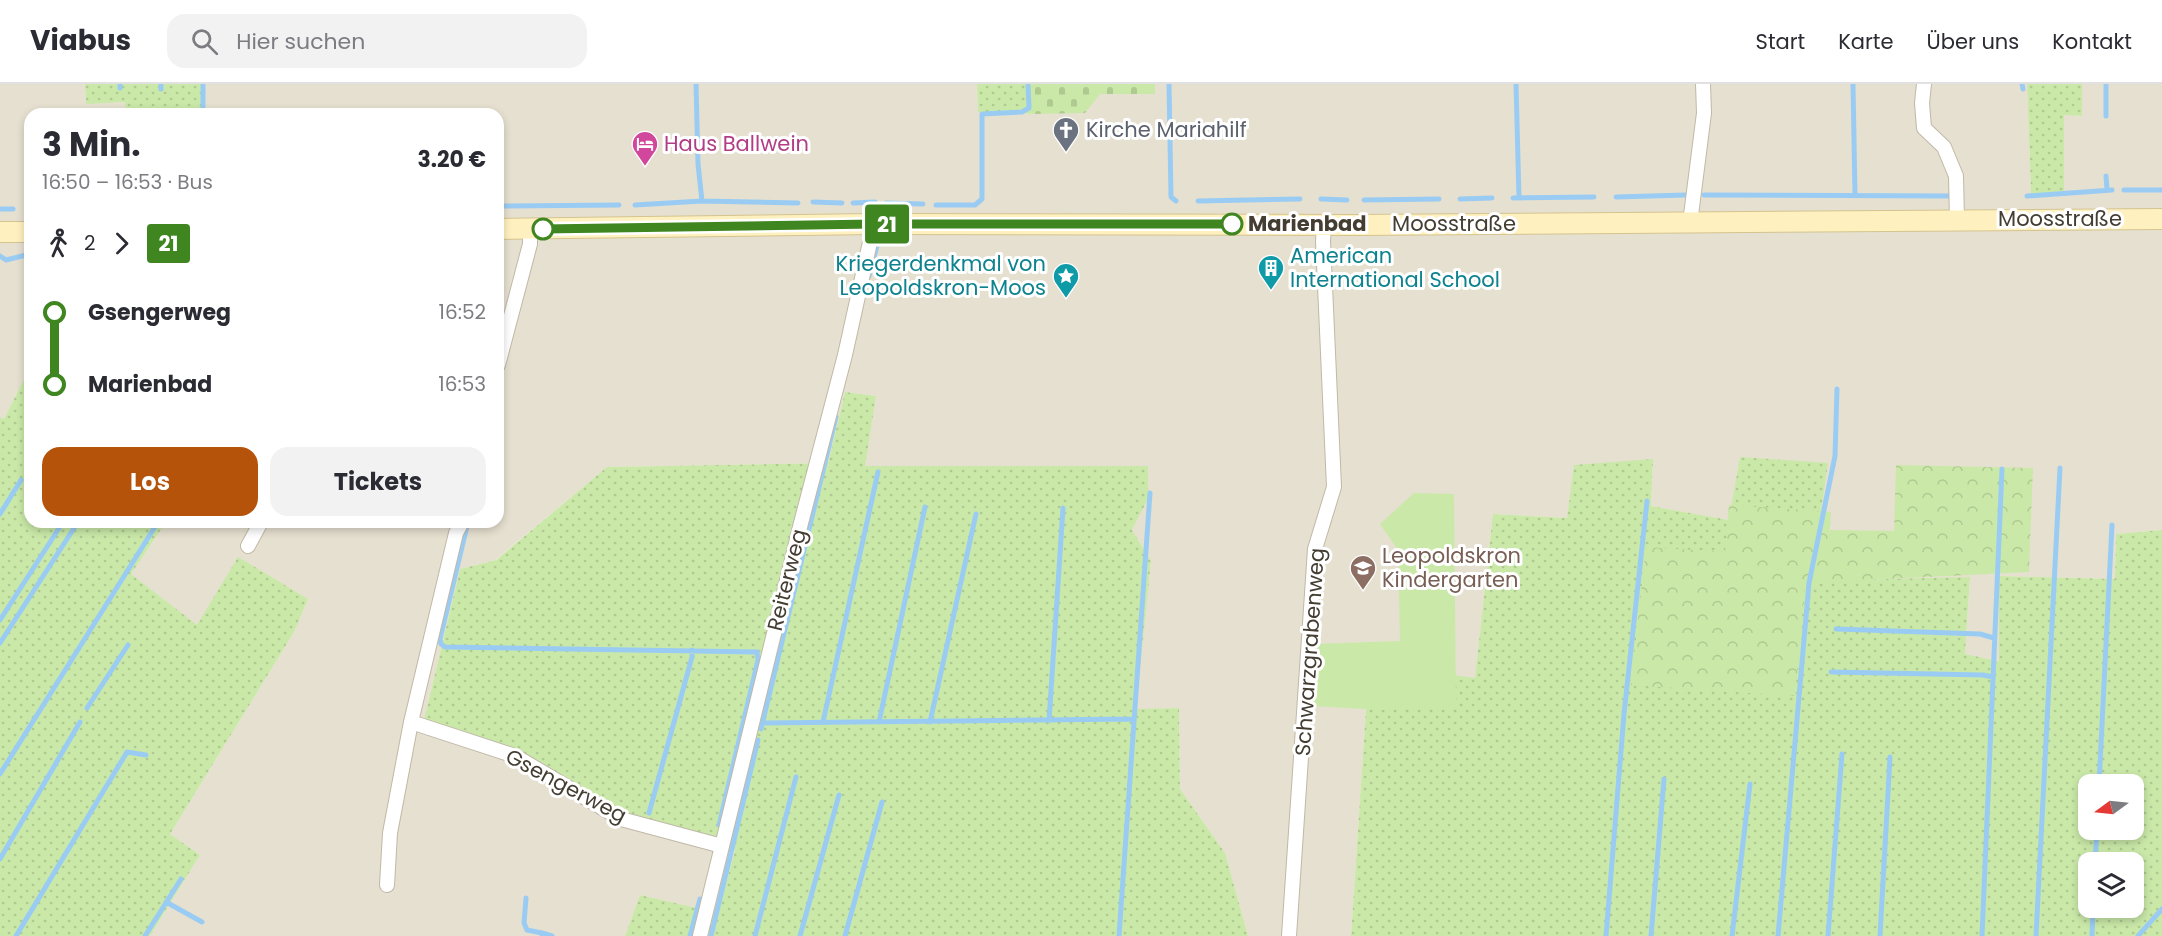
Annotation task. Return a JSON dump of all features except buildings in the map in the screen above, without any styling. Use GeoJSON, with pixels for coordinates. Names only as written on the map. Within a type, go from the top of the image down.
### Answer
{"type":"FeatureCollection","features":[{"type":"Feature","properties":{"kind":"street"},"geometry":{"type":"LineString","coordinates":[[1690,223],[1704,113],[1703,84]]}},
{"type":"Feature","properties":{"kind":"street"},"geometry":{"type":"LineString","coordinates":[[1924,84],[1922,103],[1924,128],[1944,147],[1956,176],[1957,220]]}},
{"type":"Feature","properties":{"kind":"street","name":"Moosstraße"},"geometry":{"type":"LineString","coordinates":[[504,229],[874,224],[1324,225],[2162,219]]}},
{"type":"Feature","properties":{"kind":"street","name":"Reiterweg"},"geometry":{"type":"LineString","coordinates":[[700,936],[801,523],[845,355],[874,224]]}},
{"type":"Feature","properties":{"kind":"street","name":"Schwarzgrabenweg"},"geometry":{"type":"LineString","coordinates":[[1289,936],[1315,549],[1334,487],[1324,225]]}},
{"type":"Feature","properties":{"kind":"street"},"geometry":{"type":"LineString","coordinates":[[504,342],[530,244],[530,229]]}},
{"type":"Feature","properties":{"kind":"street"},"geometry":{"type":"LineString","coordinates":[[0,232],[24,232]]}},
{"type":"Feature","properties":{"kind":"street"},"geometry":{"type":"LineString","coordinates":[[248,546],[258,528]]}},
{"type":"Feature","properties":{"kind":"street"},"geometry":{"type":"LineString","coordinates":[[387,885],[390,833],[411,722],[459,528]]}},
{"type":"Feature","properties":{"kind":"street","name":"Gsengerweg"},"geometry":{"type":"LineString","coordinates":[[411,722],[515,756],[621,819],[722,846]]}},
{"type":"Feature","properties":{"kind":"shaded area"},"geometry":{"type":"Polygon","coordinates":[[[0,84],[85,84],[86,103],[126,102],[126,108],[24,108],[24,379],[4,419],[0,417],[0,84]]]}},
{"type":"Feature","properties":{"kind":"shaded area"},"geometry":{"type":"Polygon","coordinates":[[[205,84],[977,84],[978,112],[1033,114],[1034,84],[2027,84],[2031,194],[2064,195],[2063,114],[2082,116],[2082,84],[2162,84],[2162,530],[2116,534],[2115,579],[1999,576],[2000,661],[1965,654],[1970,578],[1811,581],[1729,520],[1651,506],[1653,460],[1567,518],[1493,514],[1475,679],[1369,664],[1351,936],[1248,936],[1225,853],[1180,789],[1179,708],[1135,710],[1151,561],[1132,530],[1148,499],[1147,466],[864,466],[876,396],[845,392],[828,463],[607,467],[495,560],[460,569],[424,720],[536,760],[575,787],[618,809],[735,850],[718,914],[640,895],[625,936],[150,936],[200,855],[170,834],[294,632],[308,599],[197,626],[131,574],[162,528],[504,528],[504,108],[205,108],[205,84]]]}},
{"type":"Feature","properties":{"kind":"green space"},"geometry":{"type":"Polygon","coordinates":[[[85,84],[205,84],[205,108],[126,108],[125,102],[86,104],[85,84]]]}},
{"type":"Feature","properties":{"kind":"green space"},"geometry":{"type":"Polygon","coordinates":[[[977,84],[1034,84],[1034,114],[978,112],[977,84]]]}},
{"type":"Feature","properties":{"kind":"green space"},"geometry":{"type":"Polygon","coordinates":[[[1034,84],[1155,84],[1155,94],[1100,94],[1085,113],[1034,114],[1034,84]]]}},
{"type":"Feature","properties":{"kind":"green space"},"geometry":{"type":"Polygon","coordinates":[[[2027,84],[2082,84],[2082,116],[2064,115],[2064,195],[2031,194],[2027,84]]]}},
{"type":"Feature","properties":{"kind":"green space"},"geometry":{"type":"Polygon","coordinates":[[[24,379],[24,528],[162,528],[131,574],[197,625],[238,557],[308,599],[294,632],[170,834],[200,855],[150,936],[0,936],[0,417],[4,419],[24,379]]]}},
{"type":"Feature","properties":{"kind":"green space"},"geometry":{"type":"Polygon","coordinates":[[[845,392],[876,396],[865,466],[1148,466],[1148,499],[1132,530],[1151,561],[1136,709],[1179,708],[1180,789],[1225,853],[1248,936],[625,936],[640,895],[718,913],[735,850],[618,809],[575,787],[536,760],[424,720],[460,569],[496,560],[607,467],[828,463],[845,392]]]}},
{"type":"Feature","properties":{"kind":"green space"},"geometry":{"type":"Polygon","coordinates":[[[1740,457],[1828,463],[1811,581],[1970,577],[1965,654],[1999,661],[1999,576],[2115,579],[2116,534],[2162,530],[2162,936],[1351,936],[1369,664],[1475,678],[1493,514],[1567,518],[1574,465],[1653,459],[1651,506],[1729,520],[1740,457]]]}},
{"type":"Feature","properties":{"kind":"green space"},"geometry":{"type":"Polygon","coordinates":[[[1896,465],[2033,468],[2029,572],[1805,583],[1795,696],[1631,685],[1646,547],[1725,552],[1729,505],[1831,512],[1830,530],[1894,531],[1896,465]]]}},
{"type":"Feature","properties":{"kind":"green space"},"geometry":{"type":"Polygon","coordinates":[[[1414,493],[1454,494],[1456,707],[1383,710],[1312,706],[1315,644],[1400,641],[1398,550],[1380,524],[1414,493]]]}},
{"type":"Feature","properties":{"kind":"waterway"},"geometry":{"type":"LineString","coordinates":[[161,84],[161,89]]}},
{"type":"Feature","properties":{"kind":"waterway"},"geometry":{"type":"LineString","coordinates":[[203,84],[203,108]]}},
{"type":"Feature","properties":{"kind":"waterway"},"geometry":{"type":"LineString","coordinates":[[696,84],[698,164],[702,201]]}},
{"type":"Feature","properties":{"kind":"waterway"},"geometry":{"type":"LineString","coordinates":[[936,205],[975,205],[982,199],[982,114],[1022,112],[1029,108],[1028,84]]}},
{"type":"Feature","properties":{"kind":"waterway"},"geometry":{"type":"LineString","coordinates":[[1169,84],[1171,197],[1176,201]]}},
{"type":"Feature","properties":{"kind":"waterway"},"geometry":{"type":"LineString","coordinates":[[1516,84],[1519,198]]}},
{"type":"Feature","properties":{"kind":"waterway"},"geometry":{"type":"LineString","coordinates":[[1853,84],[1855,196]]}},
{"type":"Feature","properties":{"kind":"waterway"},"geometry":{"type":"LineString","coordinates":[[2022,84],[2023,89]]}},
{"type":"Feature","properties":{"kind":"waterway"},"geometry":{"type":"LineString","coordinates":[[2106,84],[2106,116]]}},
{"type":"Feature","properties":{"kind":"waterway"},"geometry":{"type":"LineString","coordinates":[[2106,176],[2107,190]]}},
{"type":"Feature","properties":{"kind":"waterway"},"geometry":{"type":"LineString","coordinates":[[2027,196],[2112,190]]}},
{"type":"Feature","properties":{"kind":"waterway"},"geometry":{"type":"LineString","coordinates":[[2124,190],[2162,190]]}},
{"type":"Feature","properties":{"kind":"waterway"},"geometry":{"type":"LineString","coordinates":[[1616,197],[1686,195]]}},
{"type":"Feature","properties":{"kind":"waterway"},"geometry":{"type":"LineString","coordinates":[[1704,195],[1951,196]]}},
{"type":"Feature","properties":{"kind":"waterway"},"geometry":{"type":"LineString","coordinates":[[1513,198],[1594,197]]}},
{"type":"Feature","properties":{"kind":"waterway"},"geometry":{"type":"LineString","coordinates":[[1460,199],[1492,198]]}},
{"type":"Feature","properties":{"kind":"waterway"},"geometry":{"type":"LineString","coordinates":[[1198,201],[1300,199]]}},
{"type":"Feature","properties":{"kind":"waterway"},"geometry":{"type":"LineString","coordinates":[[1321,199],[1347,200]]}},
{"type":"Feature","properties":{"kind":"waterway"},"geometry":{"type":"LineString","coordinates":[[1364,200],[1439,199]]}},
{"type":"Feature","properties":{"kind":"waterway"},"geometry":{"type":"LineString","coordinates":[[635,205],[702,201],[798,203]]}},
{"type":"Feature","properties":{"kind":"waterway"},"geometry":{"type":"LineString","coordinates":[[813,202],[842,203]]}},
{"type":"Feature","properties":{"kind":"waterway"},"geometry":{"type":"LineString","coordinates":[[853,203],[875,202]]}},
{"type":"Feature","properties":{"kind":"waterway"},"geometry":{"type":"LineString","coordinates":[[886,203],[923,204]]}},
{"type":"Feature","properties":{"kind":"waterway"},"geometry":{"type":"LineString","coordinates":[[504,206],[619,205]]}},
{"type":"Feature","properties":{"kind":"waterway"},"geometry":{"type":"LineString","coordinates":[[0,209],[13,209]]}},
{"type":"Feature","properties":{"kind":"waterway"},"geometry":{"type":"LineString","coordinates":[[869,276],[877,246]]}},
{"type":"Feature","properties":{"kind":"waterway"},"geometry":{"type":"LineString","coordinates":[[0,256],[6,260],[24,256]]}},
{"type":"Feature","properties":{"kind":"waterway"},"geometry":{"type":"LineString","coordinates":[[1778,936],[1809,583],[1835,456],[1837,389]]}},
{"type":"Feature","properties":{"kind":"waterway"},"geometry":{"type":"LineString","coordinates":[[761,729],[836,417]]}},
{"type":"Feature","properties":{"kind":"waterway"},"geometry":{"type":"LineString","coordinates":[[2036,936],[2060,468]]}},
{"type":"Feature","properties":{"kind":"waterway"},"geometry":{"type":"LineString","coordinates":[[1982,936],[2002,469]]}},
{"type":"Feature","properties":{"kind":"waterway"},"geometry":{"type":"LineString","coordinates":[[823,722],[878,472]]}},
{"type":"Feature","properties":{"kind":"waterway"},"geometry":{"type":"LineString","coordinates":[[0,514],[21,480]]}},
{"type":"Feature","properties":{"kind":"waterway"},"geometry":{"type":"LineString","coordinates":[[1119,936],[1150,493]]}},
{"type":"Feature","properties":{"kind":"waterway"},"geometry":{"type":"LineString","coordinates":[[1606,936],[1624,714],[1647,501]]}},
{"type":"Feature","properties":{"kind":"waterway"},"geometry":{"type":"LineString","coordinates":[[879,722],[925,507]]}},
{"type":"Feature","properties":{"kind":"waterway"},"geometry":{"type":"LineString","coordinates":[[1049,721],[1063,508]]}},
{"type":"Feature","properties":{"kind":"waterway"},"geometry":{"type":"LineString","coordinates":[[930,722],[976,514]]}},
{"type":"Feature","properties":{"kind":"waterway"},"geometry":{"type":"LineString","coordinates":[[2100,774],[2112,525]]}},
{"type":"Feature","properties":{"kind":"waterway"},"geometry":{"type":"LineString","coordinates":[[0,620],[59,528]]}},
{"type":"Feature","properties":{"kind":"waterway"},"geometry":{"type":"LineString","coordinates":[[0,643],[74,528]]}},
{"type":"Feature","properties":{"kind":"waterway"},"geometry":{"type":"LineString","coordinates":[[0,774],[154,528]]}},
{"type":"Feature","properties":{"kind":"waterway"},"geometry":{"type":"LineString","coordinates":[[467,528],[440,639],[441,644],[445,647],[757,652],[758,660],[719,825]]}},
{"type":"Feature","properties":{"kind":"waterway"},"geometry":{"type":"LineString","coordinates":[[1836,629],[1980,634],[1994,638]]}},
{"type":"Feature","properties":{"kind":"waterway"},"geometry":{"type":"LineString","coordinates":[[87,708],[128,645]]}},
{"type":"Feature","properties":{"kind":"waterway"},"geometry":{"type":"LineString","coordinates":[[649,813],[692,650]]}},
{"type":"Feature","properties":{"kind":"waterway"},"geometry":{"type":"LineString","coordinates":[[1831,672],[1993,677]]}},
{"type":"Feature","properties":{"kind":"waterway"},"geometry":{"type":"LineString","coordinates":[[763,723],[1134,719]]}},
{"type":"Feature","properties":{"kind":"waterway"},"geometry":{"type":"LineString","coordinates":[[0,859],[80,722]]}},
{"type":"Feature","properties":{"kind":"waterway"},"geometry":{"type":"LineString","coordinates":[[711,936],[758,740]]}},
{"type":"Feature","properties":{"kind":"waterway"},"geometry":{"type":"LineString","coordinates":[[16,936],[127,752],[146,755]]}},
{"type":"Feature","properties":{"kind":"waterway"},"geometry":{"type":"LineString","coordinates":[[1828,936],[1842,754]]}},
{"type":"Feature","properties":{"kind":"waterway"},"geometry":{"type":"LineString","coordinates":[[1880,936],[1890,757]]}},
{"type":"Feature","properties":{"kind":"waterway"},"geometry":{"type":"LineString","coordinates":[[755,936],[796,777]]}},
{"type":"Feature","properties":{"kind":"waterway"},"geometry":{"type":"LineString","coordinates":[[1651,936],[1664,779]]}},
{"type":"Feature","properties":{"kind":"waterway"},"geometry":{"type":"LineString","coordinates":[[1732,936],[1750,784]]}},
{"type":"Feature","properties":{"kind":"waterway"},"geometry":{"type":"LineString","coordinates":[[800,936],[839,795]]}},
{"type":"Feature","properties":{"kind":"waterway"},"geometry":{"type":"LineString","coordinates":[[845,936],[882,802]]}},
{"type":"Feature","properties":{"kind":"waterway"},"geometry":{"type":"LineString","coordinates":[[2096,840],[2096,852]]}},
{"type":"Feature","properties":{"kind":"waterway"},"geometry":{"type":"LineString","coordinates":[[145,936],[181,879]]}},
{"type":"Feature","properties":{"kind":"waterway"},"geometry":{"type":"LineString","coordinates":[[526,898],[524,923],[527,930],[542,933]]}},
{"type":"Feature","properties":{"kind":"waterway"},"geometry":{"type":"LineString","coordinates":[[690,936],[700,899]]}},
{"type":"Feature","properties":{"kind":"waterway"},"geometry":{"type":"LineString","coordinates":[[166,902],[202,922]]}},
{"type":"Feature","properties":{"kind":"waterway"},"geometry":{"type":"LineString","coordinates":[[2138,936],[2162,909]]}},
{"type":"Feature","properties":{"kind":"waterway"},"geometry":{"type":"LineString","coordinates":[[2092,936],[2093,918]]}},
{"type":"Feature","properties":{"kind":"waterway"},"geometry":{"type":"LineString","coordinates":[[542,935],[542,933],[552,936]]}},
{"type":"Feature","properties":{"kind":"bus line","name":"21"},"geometry":{"type":"LineString","coordinates":[[543,229],[874,224],[1232,224]]}},
{"type":"Feature","properties":{"kind":"place","name":"Kirche Mariahilf"},"geometry":{"type":"Point","coordinates":[1066,153]}},
{"type":"Feature","properties":{"kind":"place","name":"Haus Ballwein"},"geometry":{"type":"Point","coordinates":[645,167]}},
{"type":"Feature","properties":{"kind":"place","name":"Marienbad"},"geometry":{"type":"Point","coordinates":[1232,224]}},
{"type":"Feature","properties":{"kind":"place","name":"American International School"},"geometry":{"type":"Point","coordinates":[1271,291]}},
{"type":"Feature","properties":{"kind":"place","name":"Kriegerdenkmal von Leopoldskron-Moos"},"geometry":{"type":"Point","coordinates":[1066,299]}},
{"type":"Feature","properties":{"kind":"place","name":"Leopoldskron Kindergarten"},"geometry":{"type":"Point","coordinates":[1363,591]}}]}
